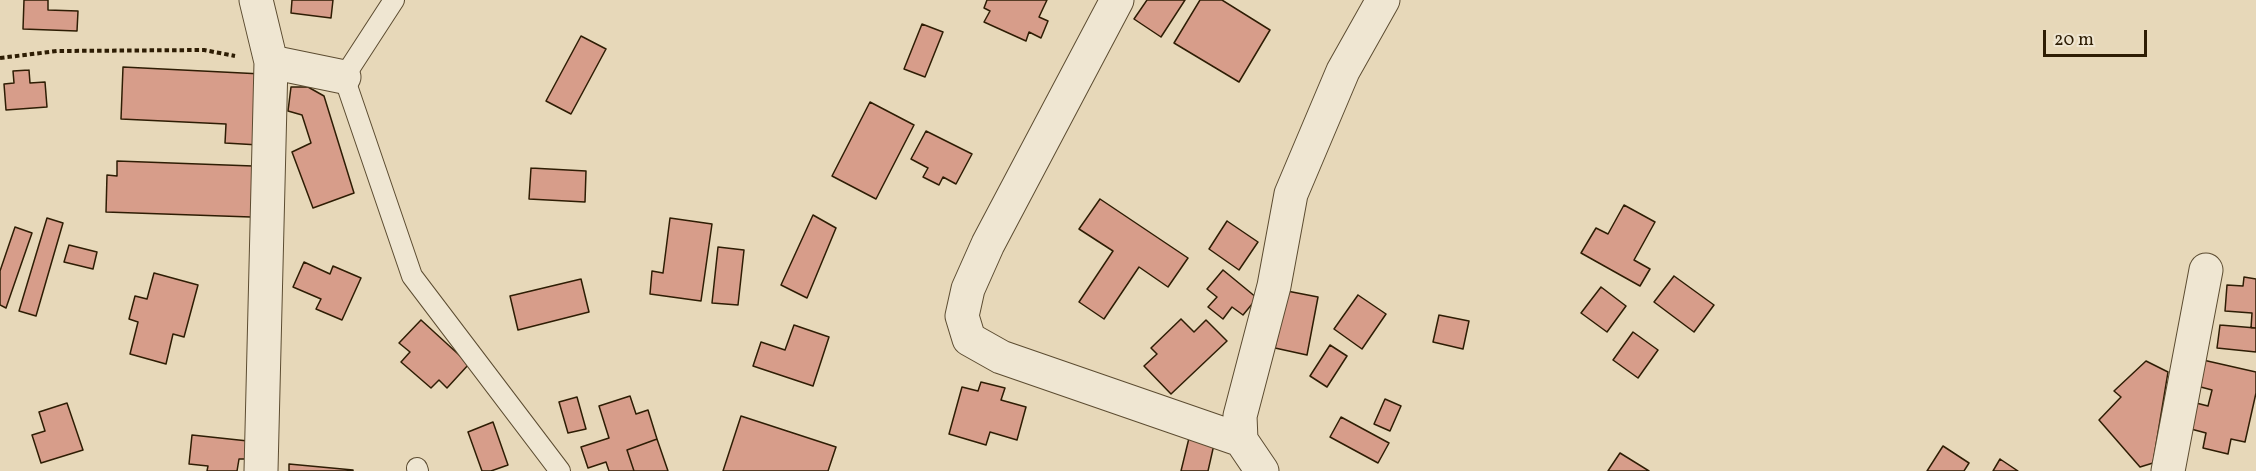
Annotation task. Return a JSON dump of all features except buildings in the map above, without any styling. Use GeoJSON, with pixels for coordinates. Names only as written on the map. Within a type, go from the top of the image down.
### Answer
{"type":"FeatureCollection","features":[{"type":"Feature","properties":{"kind":"street"},"geometry":{"type":"LineString","coordinates":[[256,0],[271,62],[261,471]]}},
{"type":"Feature","properties":{"kind":"street"},"geometry":{"type":"LineString","coordinates":[[1117,0],[988,244],[968,289],[962,316],[969,339],[1001,357],[1241,440]]}},
{"type":"Feature","properties":{"kind":"street"},"geometry":{"type":"LineString","coordinates":[[1262,471],[1241,440],[1240,416],[1274,286],[1291,194],[1343,71],[1383,0]]}},
{"type":"Feature","properties":{"kind":"street"},"geometry":{"type":"LineString","coordinates":[[271,62],[344,77]]}},
{"type":"Feature","properties":{"kind":"street"},"geometry":{"type":"LineString","coordinates":[[2168,471],[2206,270]]}},
{"type":"Feature","properties":{"kind":"lane"},"geometry":{"type":"LineString","coordinates":[[394,0],[344,77],[412,276],[560,471]]}},
{"type":"Feature","properties":{"kind":"path"},"geometry":{"type":"LineString","coordinates":[[0,58],[57,51],[204,50],[271,62]]}}]}
